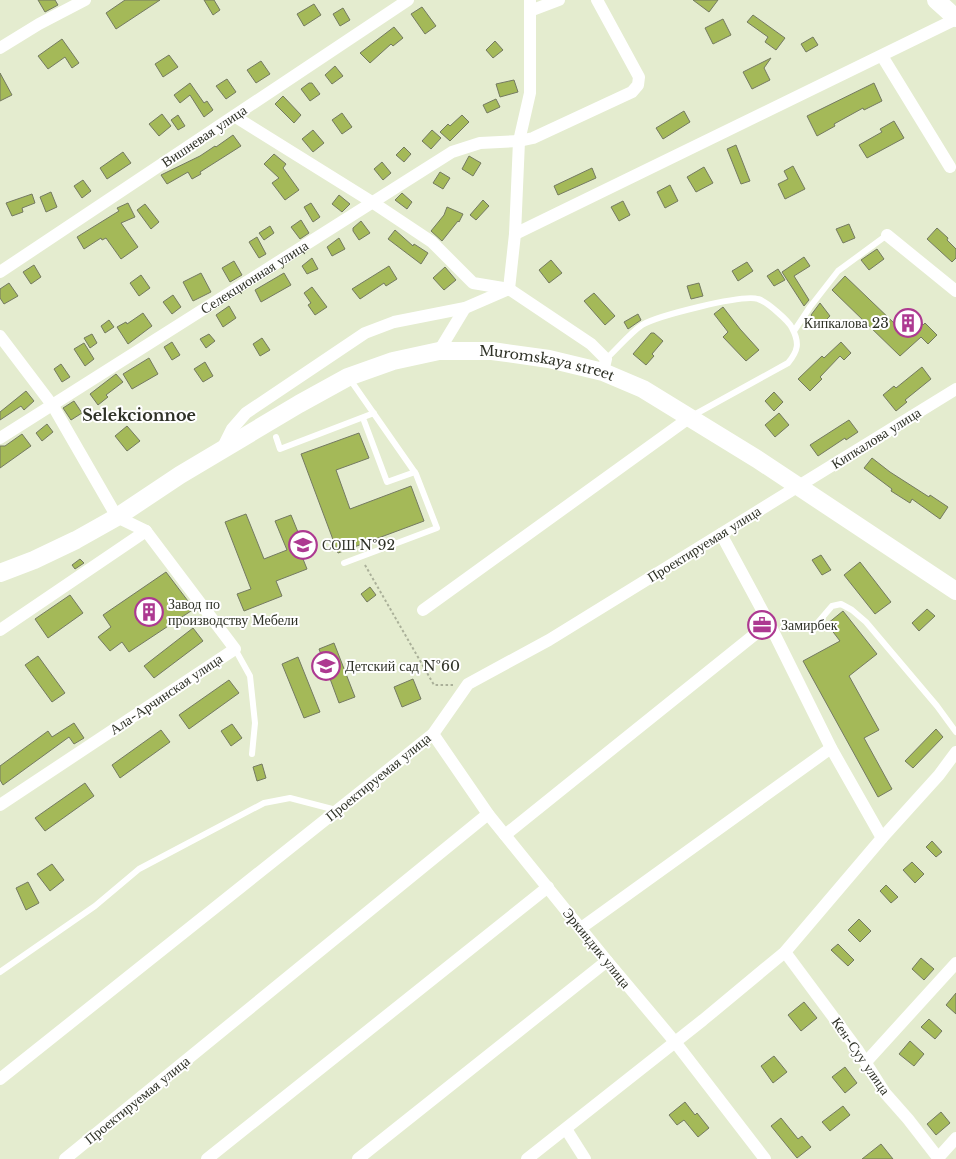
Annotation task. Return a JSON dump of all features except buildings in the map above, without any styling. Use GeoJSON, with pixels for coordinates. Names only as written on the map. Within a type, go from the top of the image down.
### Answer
{"type":"FeatureCollection","features":[{"type":"Feature","properties":{"kind":"street"},"geometry":{"type":"LineString","coordinates":[[0,48],[39,24],[85,0]]}},
{"type":"Feature","properties":{"kind":"street","name":"Вишневая улица"},"geometry":{"type":"LineString","coordinates":[[0,272],[408,0]]}},
{"type":"Feature","properties":{"kind":"street"},"geometry":{"type":"LineString","coordinates":[[509,289],[515,234],[519,141],[530,93],[530,5],[559,0]]}},
{"type":"Feature","properties":{"kind":"street","name":"Селекционная улица"},"geometry":{"type":"LineString","coordinates":[[0,438],[452,152],[480,142],[519,141],[533,138],[632,92],[638,85],[638,77],[597,0]]}},
{"type":"Feature","properties":{"kind":"street"},"geometry":{"type":"LineString","coordinates":[[515,234],[956,19],[936,0]]}},
{"type":"Feature","properties":{"kind":"street"},"geometry":{"type":"LineString","coordinates":[[882,56],[950,167]]}},
{"type":"Feature","properties":{"kind":"street"},"geometry":{"type":"LineString","coordinates":[[234,116],[372,202],[432,242],[473,283],[509,289],[591,344],[604,366]]}},
{"type":"Feature","properties":{"kind":"street"},"geometry":{"type":"LineString","coordinates":[[887,235],[956,291]]}},
{"type":"Feature","properties":{"kind":"street"},"geometry":{"type":"LineString","coordinates":[[220,451],[232,429],[246,413],[365,333],[394,322],[465,308],[509,289]]}},
{"type":"Feature","properties":{"kind":"street"},"geometry":{"type":"LineString","coordinates":[[439,351],[465,308]]}},
{"type":"Feature","properties":{"kind":"street"},"geometry":{"type":"LineString","coordinates":[[0,336],[53,406],[117,517],[76,540],[34,560],[0,573]]}},
{"type":"Feature","properties":{"kind":"street","name":"Muromskaya street"},"geometry":{"type":"LineString","coordinates":[[117,517],[180,475],[348,376],[393,361],[439,351],[492,351],[604,366],[757,459],[956,591]]}},
{"type":"Feature","properties":{"kind":"street","name":"Кипкалова улица"},"geometry":{"type":"LineString","coordinates":[[797,487],[956,389]]}},
{"type":"Feature","properties":{"kind":"street"},"geometry":{"type":"LineString","coordinates":[[422,610],[689,418]]}},
{"type":"Feature","properties":{"kind":"street","name":"Проектируемая улица"},"geometry":{"type":"LineString","coordinates":[[0,1079],[433,734],[468,684],[548,640],[797,487]]}},
{"type":"Feature","properties":{"kind":"street","name":"Ала-Арчинская улица"},"geometry":{"type":"LineString","coordinates":[[0,805],[234,648],[146,531],[117,517]]}},
{"type":"Feature","properties":{"kind":"street"},"geometry":{"type":"LineString","coordinates":[[0,630],[146,531]]}},
{"type":"Feature","properties":{"kind":"street"},"geometry":{"type":"LineString","coordinates":[[721,534],[769,623],[830,748],[882,838]]}},
{"type":"Feature","properties":{"kind":"street"},"geometry":{"type":"LineString","coordinates":[[505,835],[769,623]]}},
{"type":"Feature","properties":{"kind":"street","name":"Эркиндик улица"},"geometry":{"type":"LineString","coordinates":[[433,734],[488,814],[606,961],[675,1042],[765,1159]]}},
{"type":"Feature","properties":{"kind":"street"},"geometry":{"type":"LineString","coordinates":[[581,928],[830,748]]}},
{"type":"Feature","properties":{"kind":"street"},"geometry":{"type":"LineString","coordinates":[[527,1159],[785,952],[882,838],[939,775],[956,752]]}},
{"type":"Feature","properties":{"kind":"street","name":"Проектируемая улица"},"geometry":{"type":"LineString","coordinates":[[65,1159],[488,814]]}},
{"type":"Feature","properties":{"kind":"street"},"geometry":{"type":"LineString","coordinates":[[207,1159],[548,887]]}},
{"type":"Feature","properties":{"kind":"street","name":"Кен-Суу улица"},"geometry":{"type":"LineString","coordinates":[[785,952],[866,1062],[885,1093],[938,1158]]}},
{"type":"Feature","properties":{"kind":"street"},"geometry":{"type":"LineString","coordinates":[[358,1159],[606,961]]}},
{"type":"Feature","properties":{"kind":"street"},"geometry":{"type":"LineString","coordinates":[[866,1062],[956,963]]}},
{"type":"Feature","properties":{"kind":"street"},"geometry":{"type":"LineString","coordinates":[[566,1129],[585,1159]]}},
{"type":"Feature","properties":{"kind":"street"},"geometry":{"type":"LineString","coordinates":[[938,1158],[956,1138]]}},
{"type":"Feature","properties":{"kind":"lane"},"geometry":{"type":"LineString","coordinates":[[794,332],[810,307],[838,271],[887,235]]}},
{"type":"Feature","properties":{"kind":"lane"},"geometry":{"type":"LineString","coordinates":[[604,366],[643,325],[683,311],[735,300],[758,299],[792,326],[797,339],[796,353],[788,363],[689,418]]}},
{"type":"Feature","properties":{"kind":"lane"},"geometry":{"type":"LineString","coordinates":[[344,563],[437,528],[415,472],[348,376]]}},
{"type":"Feature","properties":{"kind":"lane"},"geometry":{"type":"LineString","coordinates":[[276,437],[280,449],[374,414]]}},
{"type":"Feature","properties":{"kind":"lane"},"geometry":{"type":"LineString","coordinates":[[363,418],[387,482],[415,472]]}},
{"type":"Feature","properties":{"kind":"lane"},"geometry":{"type":"LineString","coordinates":[[814,627],[832,606],[842,604],[852,610],[872,630],[937,706],[956,732]]}},
{"type":"Feature","properties":{"kind":"lane"},"geometry":{"type":"LineString","coordinates":[[234,648],[250,676],[255,723],[252,754]]}},
{"type":"Feature","properties":{"kind":"lane"},"geometry":{"type":"LineString","coordinates":[[0,972],[95,906],[139,868],[264,803],[290,798],[337,810]]}},
{"type":"Feature","properties":{"kind":"path"},"geometry":{"type":"LineString","coordinates":[[360,556],[434,685],[468,684]]}},
{"type":"Feature","properties":{"kind":"place","name":"Кипкалова 23"},"geometry":{"type":"Point","coordinates":[908,323]}},
{"type":"Feature","properties":{"kind":"place","name":"СОШ №92"},"geometry":{"type":"Point","coordinates":[303,545]}},
{"type":"Feature","properties":{"kind":"place","name":"Завод по производству Мебели"},"geometry":{"type":"Point","coordinates":[149,612]}},
{"type":"Feature","properties":{"kind":"place","name":"Замирбек"},"geometry":{"type":"Point","coordinates":[762,625]}},
{"type":"Feature","properties":{"kind":"place","name":"Детский сад №60"},"geometry":{"type":"Point","coordinates":[326,666]}},
{"type":"Feature","properties":{"kind":"district","name":"Selekcionnoe"},"geometry":{"type":"Point","coordinates":[139,415]}}]}
